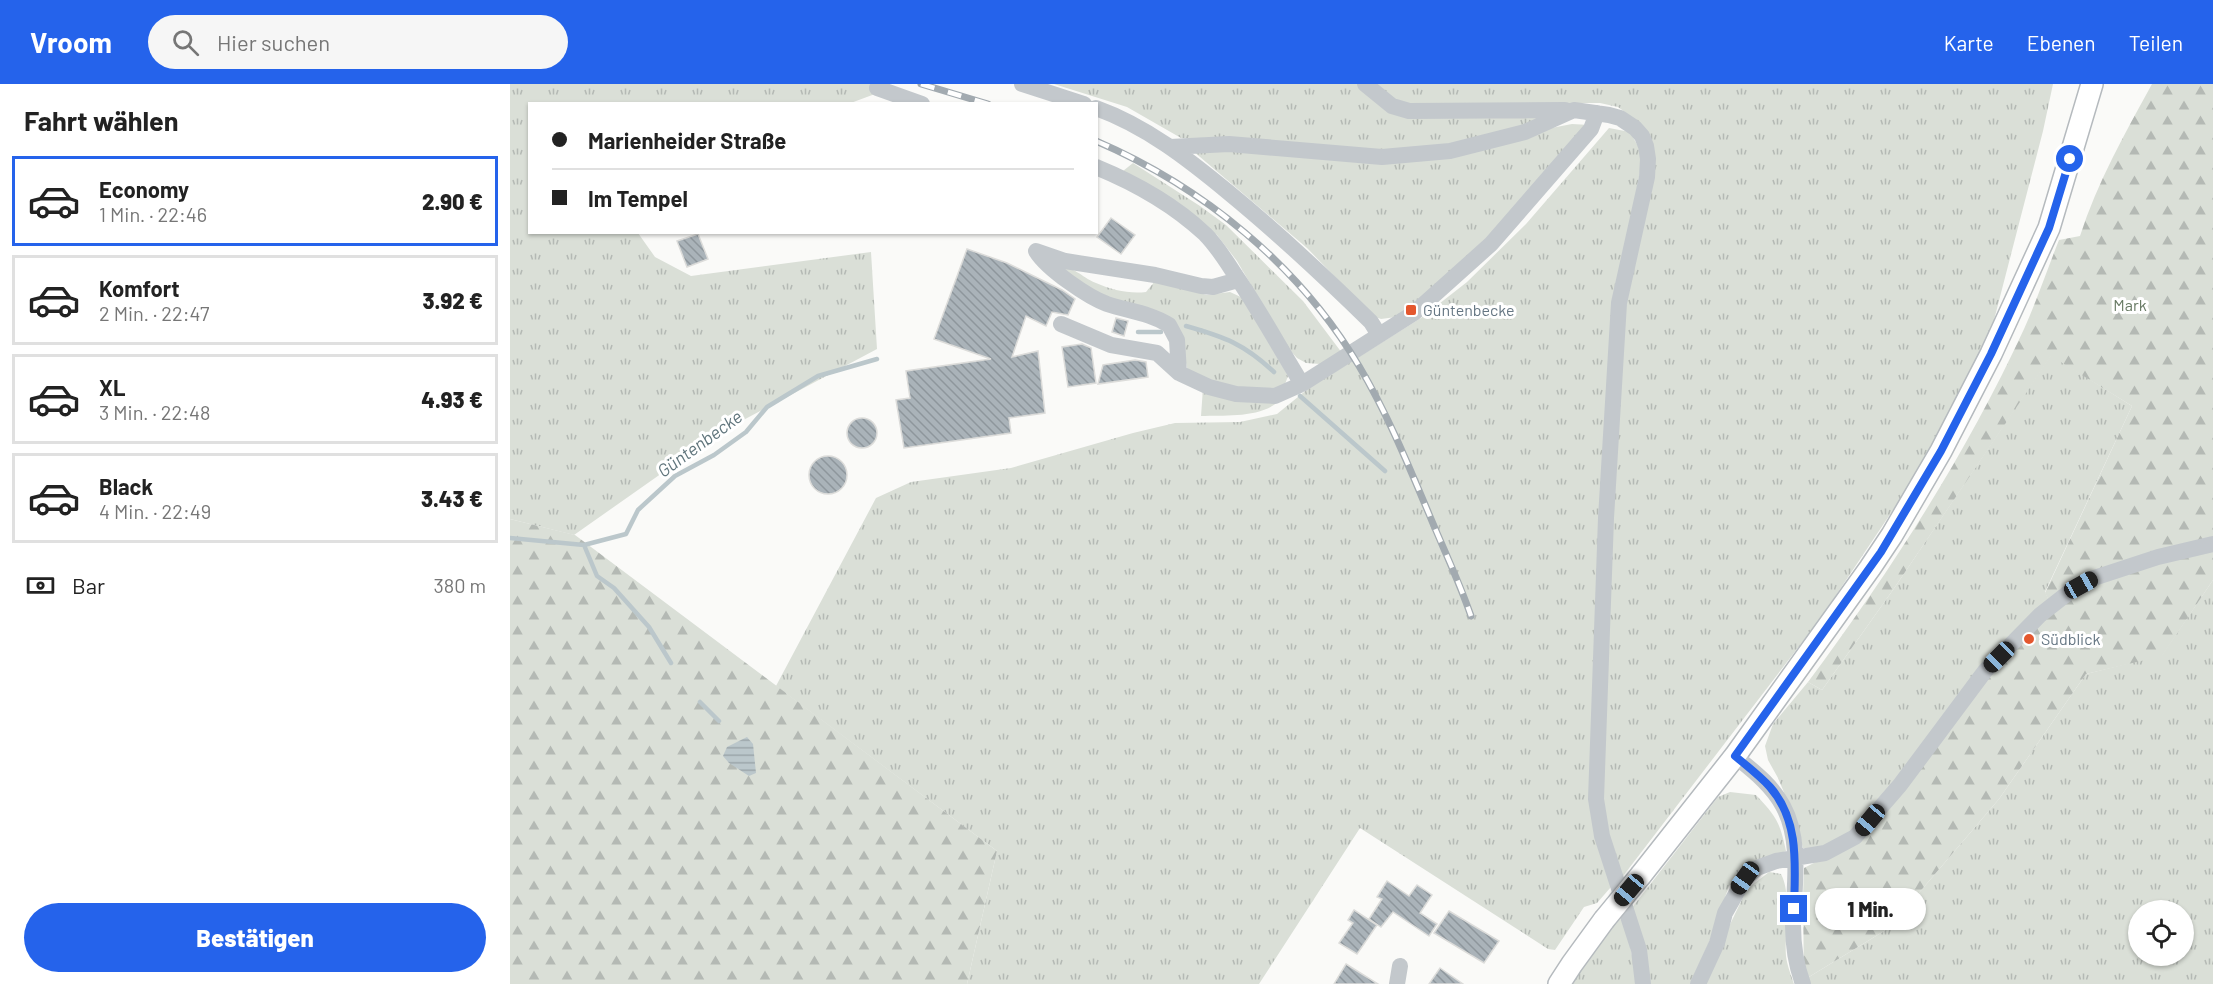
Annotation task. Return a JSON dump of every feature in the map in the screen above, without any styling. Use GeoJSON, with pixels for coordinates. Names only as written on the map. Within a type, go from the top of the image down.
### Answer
{"type":"FeatureCollection","features":[{"type":"Feature","properties":{"kind":"main road"},"geometry":{"type":"LineString","coordinates":[[1559,984],[1604,920],[1735,756],[1887,543],[1941,451],[1991,354],[2049,228],[2092,84]]}},
{"type":"Feature","properties":{"kind":"street"},"geometry":{"type":"LineString","coordinates":[[1022,84],[1078,102]]}},
{"type":"Feature","properties":{"kind":"street"},"geometry":{"type":"LineString","coordinates":[[1365,84],[1392,106],[1409,111],[1574,110],[1620,118],[1635,128],[1642,136],[1646,146],[1647,177],[1619,303],[1606,518],[1596,799],[1602,836],[1639,950],[1643,984]]}},
{"type":"Feature","properties":{"kind":"street"},"geometry":{"type":"LineString","coordinates":[[877,88],[916,102]]}},
{"type":"Feature","properties":{"kind":"street"},"geometry":{"type":"LineString","coordinates":[[1098,109],[1125,121],[1193,163],[1269,226],[1371,322],[1379,335]]}},
{"type":"Feature","properties":{"kind":"street"},"geometry":{"type":"LineString","coordinates":[[1170,147],[1228,144],[1382,157],[1450,151],[1525,132],[1574,110]]}},
{"type":"Feature","properties":{"kind":"street"},"geometry":{"type":"LineString","coordinates":[[1481,143],[1497,112]]}},
{"type":"Feature","properties":{"kind":"street"},"geometry":{"type":"LineString","coordinates":[[1061,324],[1111,345],[1156,353],[1179,373],[1209,387],[1236,394],[1275,396],[1302,384],[1414,313],[1491,244],[1591,129],[1597,113]]}},
{"type":"Feature","properties":{"kind":"street"},"geometry":{"type":"LineString","coordinates":[[1098,168],[1115,174],[1159,199],[1206,236],[1258,309],[1302,384]]}},
{"type":"Feature","properties":{"kind":"street"},"geometry":{"type":"LineString","coordinates":[[1179,373],[1177,340],[1169,325],[1095,298],[1047,264],[1036,251],[1065,261],[1155,275],[1201,286],[1213,287],[1238,280]]}},
{"type":"Feature","properties":{"kind":"street"},"geometry":{"type":"LineString","coordinates":[[1698,984],[1717,943],[1725,913],[1745,878],[1757,868],[1776,861],[1825,853],[1856,837],[1900,785],[1985,671],[2040,615],[2068,593],[2094,578],[2158,557],[2213,544]]}},
{"type":"Feature","properties":{"kind":"street"},"geometry":{"type":"LineString","coordinates":[[1735,756],[1771,788],[1783,805],[1790,823],[1795,858],[1793,927],[1795,953],[1803,984]]}},
{"type":"Feature","properties":{"kind":"street"},"geometry":{"type":"LineString","coordinates":[[1396,984],[1400,966]]}},
{"type":"Feature","properties":{"kind":"green space"},"geometry":{"type":"Polygon","coordinates":[[[510,84],[870,84],[875,94],[853,102],[528,102],[528,234],[639,234],[655,257],[691,276],[871,252],[877,349],[719,433],[574,535],[510,519],[510,84]]]}},
{"type":"Feature","properties":{"kind":"green space"},"geometry":{"type":"Polygon","coordinates":[[[1054,84],[1360,84],[1391,109],[1552,117],[1450,146],[1383,153],[1181,138],[1127,107],[1054,84]]]}},
{"type":"Feature","properties":{"kind":"green space"},"geometry":{"type":"Polygon","coordinates":[[[1372,84],[2053,84],[1994,320],[1961,398],[1905,492],[1820,619],[1620,880],[1601,800],[1622,305],[1645,200],[1637,121],[1618,107],[1600,103],[1394,103],[1372,84]]]}},
{"type":"Feature","properties":{"kind":"green space","name":"Mark"},"geometry":{"type":"Polygon","coordinates":[[[2152,84],[2213,84],[2213,580],[2162,656],[2086,674],[1999,799],[1889,928],[1804,980],[1804,868],[1857,841],[1988,675],[2051,604],[2045,593],[2132,406],[2051,356],[1895,587],[1822,690],[1808,682],[1897,555],[1952,467],[2024,329],[2059,240],[2080,236],[2103,178],[2152,84]]]}},
{"type":"Feature","properties":{"kind":"green space"},"geometry":{"type":"Polygon","coordinates":[[[1572,124],[1590,125],[1513,213],[1453,272],[1396,317],[1381,319],[1373,316],[1307,248],[1193,151],[1229,148],[1383,160],[1572,124]]]}},
{"type":"Feature","properties":{"kind":"green space"},"geometry":{"type":"Polygon","coordinates":[[[1609,128],[1630,132],[1643,155],[1616,301],[1592,797],[1611,887],[1597,903],[1584,907],[1555,950],[1548,949],[1360,828],[1259,984],[967,984],[997,851],[776,686],[876,498],[911,482],[1011,468],[1175,423],[1240,422],[1277,414],[1309,388],[1421,318],[1467,282],[1526,224],[1609,128]]]}},
{"type":"Feature","properties":{"kind":"green space"},"geometry":{"type":"Polygon","coordinates":[[[1133,163],[1226,225],[1303,301],[1342,353],[1320,364],[1306,363],[1297,358],[1288,348],[1237,261],[1217,235],[1123,171],[1133,163]]]}},
{"type":"Feature","properties":{"kind":"green space"},"geometry":{"type":"Polygon","coordinates":[[[1057,267],[1074,270],[1096,283],[1121,291],[1146,292],[1155,281],[1207,295],[1230,292],[1243,298],[1288,376],[1284,387],[1272,390],[1247,390],[1223,385],[1188,372],[1181,340],[1106,298],[1057,267]]]}},
{"type":"Feature","properties":{"kind":"green space"},"geometry":{"type":"Polygon","coordinates":[[[2051,355],[2132,406],[2045,592],[2051,604],[1853,835],[1824,850],[1803,848],[1796,821],[1768,760],[1765,746],[1773,724],[1808,682],[1822,690],[1895,587],[2051,355]]]}},
{"type":"Feature","properties":{"kind":"green space"},"geometry":{"type":"Polygon","coordinates":[[[1203,388],[1278,402],[1252,413],[1201,416],[1203,388]]]}},
{"type":"Feature","properties":{"kind":"green space"},"geometry":{"type":"Polygon","coordinates":[[[510,519],[575,535],[997,851],[967,984],[510,984],[510,519]]]}},
{"type":"Feature","properties":{"kind":"green space"},"geometry":{"type":"Polygon","coordinates":[[[2213,580],[2213,984],[1808,984],[1804,980],[1889,928],[1999,799],[2086,674],[2162,655],[2213,580]]]}},
{"type":"Feature","properties":{"kind":"green space"},"geometry":{"type":"Polygon","coordinates":[[[1730,792],[1756,795],[1776,820],[1786,851],[1750,866],[1729,886],[1710,940],[1690,984],[1648,984],[1631,909],[1718,797],[1730,792]]]}},
{"type":"Feature","properties":{"kind":"green space"},"geometry":{"type":"Polygon","coordinates":[[[1769,872],[1781,874],[1784,883],[1787,903],[1786,956],[1794,984],[1706,984],[1722,941],[1747,889],[1769,872]]]}},
{"type":"Feature","properties":{"kind":"green space"},"geometry":{"type":"Polygon","coordinates":[[[1624,918],[1638,984],[1569,984],[1616,921],[1624,918]]]}},
{"type":"Feature","properties":{"kind":"shaded area"},"geometry":{"type":"Polygon","coordinates":[[[747,737],[753,744],[756,773],[749,776],[729,763],[723,756],[727,747],[747,737]]]}},
{"type":"Feature","properties":{"kind":"building"},"geometry":{"type":"Polygon","coordinates":[[[1111,218],[1135,235],[1121,254],[1097,237],[1111,218]]]}},
{"type":"Feature","properties":{"kind":"building"},"geometry":{"type":"Polygon","coordinates":[[[698,234],[708,259],[687,267],[677,241],[698,234]]]}},
{"type":"Feature","properties":{"kind":"building"},"geometry":{"type":"Polygon","coordinates":[[[967,249],[1007,263],[1062,290],[1075,299],[1068,315],[1052,312],[1046,326],[1026,316],[1012,357],[1038,351],[1045,413],[1009,418],[1011,433],[904,448],[896,400],[910,398],[906,371],[991,359],[934,339],[967,249]]]}},
{"type":"Feature","properties":{"kind":"building"},"geometry":{"type":"Polygon","coordinates":[[[1116,318],[1128,321],[1124,336],[1112,332],[1116,318]]]}},
{"type":"Feature","properties":{"kind":"building"},"geometry":{"type":"Polygon","coordinates":[[[1082,344],[1091,348],[1096,383],[1068,387],[1062,347],[1082,344]]]}},
{"type":"Feature","properties":{"kind":"building"},"geometry":{"type":"Polygon","coordinates":[[[1135,360],[1146,362],[1148,377],[1098,384],[1103,365],[1135,360]]]}},
{"type":"Feature","properties":{"kind":"building"},"geometry":{"type":"Polygon","coordinates":[[[862,418],[873,422],[877,433],[873,444],[862,448],[851,444],[847,433],[851,422],[862,418]]]}},
{"type":"Feature","properties":{"kind":"building"},"geometry":{"type":"Polygon","coordinates":[[[828,456],[841,462],[847,475],[841,488],[828,494],[815,488],[809,475],[815,462],[828,456]]]}},
{"type":"Feature","properties":{"kind":"building"},"geometry":{"type":"Polygon","coordinates":[[[1387,881],[1409,896],[1417,885],[1432,895],[1420,913],[1437,924],[1429,936],[1393,912],[1381,927],[1369,919],[1382,899],[1377,897],[1387,881]]]}},
{"type":"Feature","properties":{"kind":"building"},"geometry":{"type":"Polygon","coordinates":[[[1354,910],[1377,925],[1357,954],[1339,943],[1353,923],[1348,920],[1354,910]]]}},
{"type":"Feature","properties":{"kind":"building"},"geometry":{"type":"Polygon","coordinates":[[[1449,911],[1499,941],[1484,963],[1434,933],[1449,911]]]}},
{"type":"Feature","properties":{"kind":"building"},"geometry":{"type":"Polygon","coordinates":[[[1346,964],[1378,984],[1334,984],[1346,964]]]}},
{"type":"Feature","properties":{"kind":"building"},"geometry":{"type":"Polygon","coordinates":[[[1440,968],[1463,984],[1429,984],[1440,968]]]}},
{"type":"Feature","properties":{"kind":"waterway","name":"Güntenbecke"},"geometry":{"type":"LineString","coordinates":[[1186,326],[1212,334],[1243,348],[1274,372]]}},
{"type":"Feature","properties":{"kind":"waterway","name":"Güntenbecke"},"geometry":{"type":"LineString","coordinates":[[1138,332],[1161,332]]}},
{"type":"Feature","properties":{"kind":"waterway","name":"Güntenbecke"},"geometry":{"type":"LineString","coordinates":[[510,538],[584,545],[626,534],[638,510],[675,476],[714,455],[746,432],[767,407],[818,376],[877,359]]}},
{"type":"Feature","properties":{"kind":"waterway"},"geometry":{"type":"LineString","coordinates":[[1300,396],[1385,471]]}},
{"type":"Feature","properties":{"kind":"waterway"},"geometry":{"type":"LineString","coordinates":[[584,545],[597,576],[614,588],[649,627],[671,663]]}},
{"type":"Feature","properties":{"kind":"waterway"},"geometry":{"type":"LineString","coordinates":[[700,702],[719,721]]}},
{"type":"Feature","properties":{"kind":"railway"},"geometry":{"type":"LineString","coordinates":[[921,84],[981,102]]}},
{"type":"Feature","properties":{"kind":"railway"},"geometry":{"type":"LineString","coordinates":[[1098,142],[1174,181],[1245,233],[1278,263],[1335,329],[1359,366],[1397,439],[1471,616]]}},
{"type":"Feature","properties":{"kind":"place","name":"Güntenbecke"},"geometry":{"type":"Point","coordinates":[1411,310]}},
{"type":"Feature","properties":{"kind":"place","name":"Südblick"},"geometry":{"type":"Point","coordinates":[2029,639]}},
{"type":"Feature","properties":{"kind":"route"},"geometry":{"type":"LineString","coordinates":[[1794,909],[1795,858],[1790,823],[1783,805],[1771,788],[1735,756],[1881,552],[1941,451],[1991,354],[2049,228],[2070,159]]}}]}
